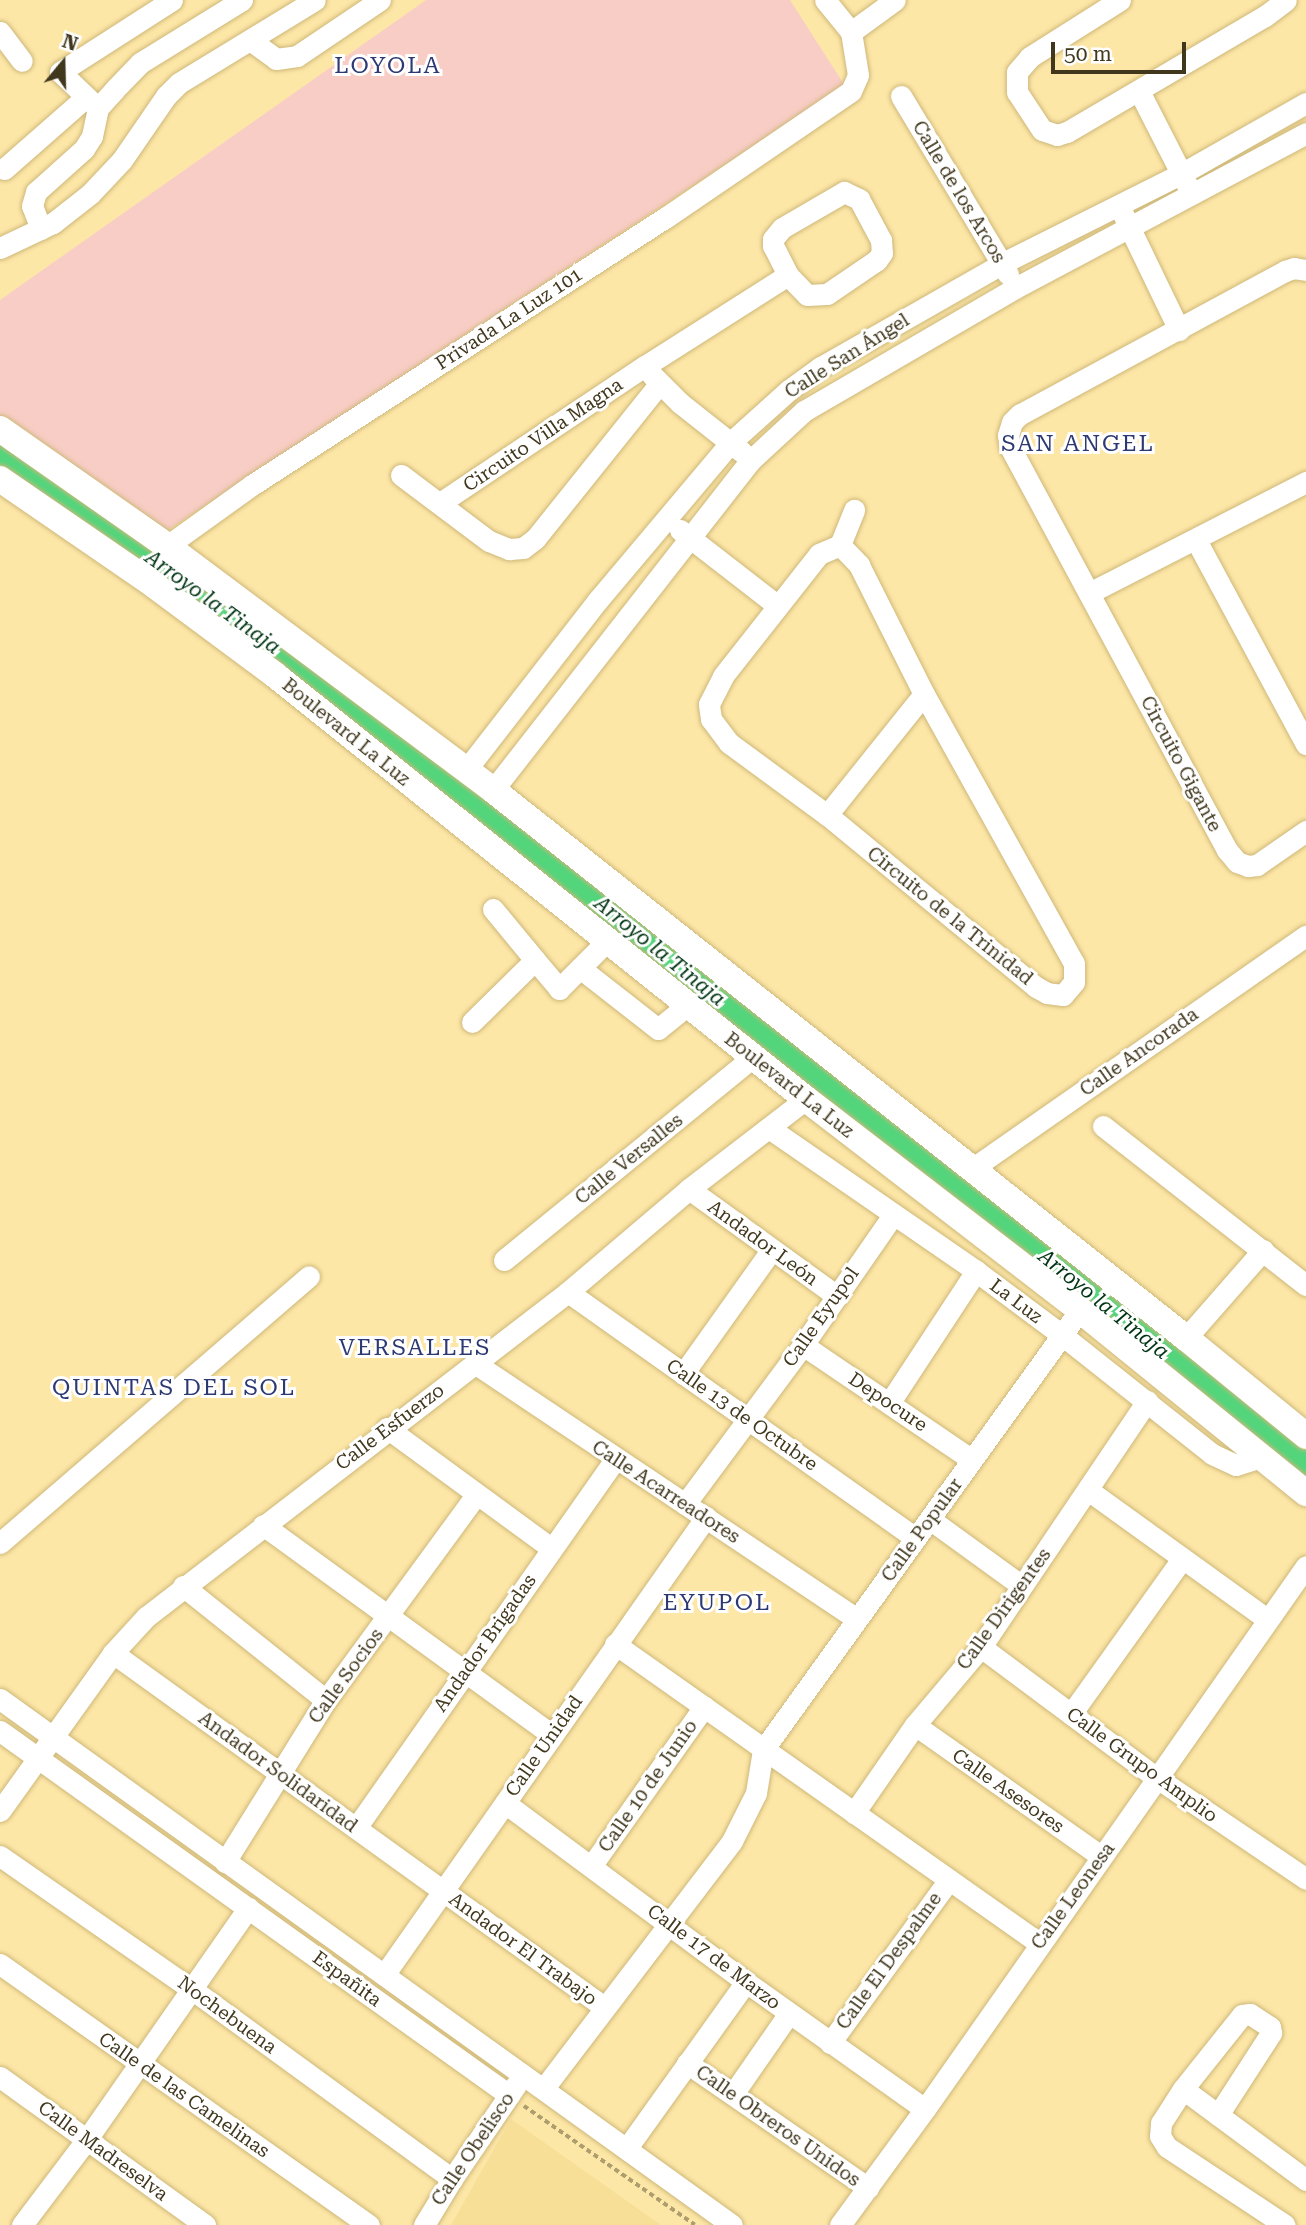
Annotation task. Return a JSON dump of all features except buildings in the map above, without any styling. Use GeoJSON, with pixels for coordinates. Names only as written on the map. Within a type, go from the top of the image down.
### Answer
{"type":"FeatureCollection","features":[{"type":"Feature","properties":{"kind":"main road","name":"Boulevard La Luz"},"geometry":{"type":"LineString","coordinates":[[0,429],[167,546],[493,790],[1306,1436]]}},
{"type":"Feature","properties":{"kind":"main road","name":"Boulevard La Luz"},"geometry":{"type":"LineString","coordinates":[[0,479],[154,585],[275,675],[806,1099],[1080,1310],[1306,1493]]}},
{"type":"Feature","properties":{"kind":"street"},"geometry":{"type":"LineString","coordinates":[[41,229],[33,206],[36,191],[83,149],[92,136],[92,102],[60,72],[173,0]]}},
{"type":"Feature","properties":{"kind":"street"},"geometry":{"type":"LineString","coordinates":[[4,169],[140,63],[242,0]]}},
{"type":"Feature","properties":{"kind":"street"},"geometry":{"type":"LineString","coordinates":[[0,248],[41,229],[70,211],[105,180],[166,96],[201,69],[315,0]]}},
{"type":"Feature","properties":{"kind":"street"},"geometry":{"type":"LineString","coordinates":[[250,40],[275,59],[297,56],[380,0]]}},
{"type":"Feature","properties":{"kind":"street"},"geometry":{"type":"LineString","coordinates":[[825,0],[851,32],[895,0]]}},
{"type":"Feature","properties":{"kind":"street"},"geometry":{"type":"LineString","coordinates":[[1120,0],[1022,64],[1017,72],[1017,92],[1042,130],[1057,135],[1139,91],[1265,16],[1286,0]]}},
{"type":"Feature","properties":{"kind":"street"},"geometry":{"type":"LineString","coordinates":[[0,32],[22,61]]}},
{"type":"Feature","properties":{"kind":"street","name":"Privada La Luz 101"},"geometry":{"type":"LineString","coordinates":[[167,546],[252,485],[665,219],[851,91],[859,75],[851,32]]}},
{"type":"Feature","properties":{"kind":"street"},"geometry":{"type":"LineString","coordinates":[[1139,91],[1192,193]]}},
{"type":"Feature","properties":{"kind":"street","name":"Calle de los Arcos"},"geometry":{"type":"LineString","coordinates":[[901,96],[1003,263],[1015,288]]}},
{"type":"Feature","properties":{"kind":"street","name":"Calle San Ángel"},"geometry":{"type":"LineString","coordinates":[[467,770],[598,600],[731,442],[789,390],[821,368],[1003,263],[1181,174],[1306,103]]}},
{"type":"Feature","properties":{"kind":"street","name":"Calle San Ángel"},"geometry":{"type":"LineString","coordinates":[[493,790],[751,460],[774,436],[832,392],[1015,288],[1306,133]]}},
{"type":"Feature","properties":{"kind":"street"},"geometry":{"type":"LineString","coordinates":[[851,193],[859,199],[883,246],[877,260],[827,294],[818,296],[800,290],[788,275],[773,246],[776,233],[835,195],[851,193]]}},
{"type":"Feature","properties":{"kind":"street"},"geometry":{"type":"LineString","coordinates":[[1119,206],[1179,330]]}},
{"type":"Feature","properties":{"kind":"street","name":"Circuito Gigante"},"geometry":{"type":"LineString","coordinates":[[1306,270],[1294,268],[1285,271],[1020,414],[1012,422],[1008,435],[1010,447],[1227,850],[1237,862],[1248,866],[1257,864],[1306,831]]}},
{"type":"Feature","properties":{"kind":"street","name":"Circuito Villa Magna"},"geometry":{"type":"LineString","coordinates":[[440,503],[645,366],[788,275]]}},
{"type":"Feature","properties":{"kind":"street"},"geometry":{"type":"LineString","coordinates":[[645,366],[659,384],[751,460]]}},
{"type":"Feature","properties":{"kind":"street","name":"Circuito Villa Magna"},"geometry":{"type":"LineString","coordinates":[[401,475],[489,541],[509,549],[523,548],[535,539],[659,384]]}},
{"type":"Feature","properties":{"kind":"street"},"geometry":{"type":"LineString","coordinates":[[1090,593],[1306,482]]}},
{"type":"Feature","properties":{"kind":"street"},"geometry":{"type":"LineString","coordinates":[[840,545],[854,510]]}},
{"type":"Feature","properties":{"kind":"street"},"geometry":{"type":"LineString","coordinates":[[667,520],[778,606]]}},
{"type":"Feature","properties":{"kind":"street"},"geometry":{"type":"LineString","coordinates":[[1196,540],[1306,744]]}},
{"type":"Feature","properties":{"kind":"street","name":"Circuito de la Trinidad"},"geometry":{"type":"LineString","coordinates":[[840,545],[859,565],[924,694],[1074,963],[1076,972],[1070,990],[1055,996],[1036,987],[827,815],[729,743],[711,719],[709,704],[723,676],[819,554],[840,545]]}},
{"type":"Feature","properties":{"kind":"street"},"geometry":{"type":"LineString","coordinates":[[827,815],[924,694]]}},
{"type":"Feature","properties":{"kind":"street"},"geometry":{"type":"LineString","coordinates":[[493,909],[559,989],[607,941]]}},
{"type":"Feature","properties":{"kind":"street","name":"Calle Ancorada"},"geometry":{"type":"LineString","coordinates":[[972,1168],[1306,936]]}},
{"type":"Feature","properties":{"kind":"street"},"geometry":{"type":"LineString","coordinates":[[472,1022],[535,960]]}},
{"type":"Feature","properties":{"kind":"street"},"geometry":{"type":"LineString","coordinates":[[580,968],[658,1029],[688,1005]]}},
{"type":"Feature","properties":{"kind":"street","name":"Calle Versalles"},"geometry":{"type":"LineString","coordinates":[[504,1260],[753,1057]]}},
{"type":"Feature","properties":{"kind":"street","name":"Calle Esfuerzo"},"geometry":{"type":"LineString","coordinates":[[0,1811],[113,1653],[146,1617],[387,1428],[568,1292],[689,1189],[806,1099]]}},
{"type":"Feature","properties":{"kind":"street"},"geometry":{"type":"LineString","coordinates":[[1103,1126],[1306,1284]]}},
{"type":"Feature","properties":{"kind":"street","name":"La Luz"},"geometry":{"type":"LineString","coordinates":[[769,1128],[976,1271],[1222,1461],[1236,1465],[1261,1457]]}},
{"type":"Feature","properties":{"kind":"street","name":"Andador León"},"geometry":{"type":"LineString","coordinates":[[689,1189],[837,1296]]}},
{"type":"Feature","properties":{"kind":"street","name":"Calle Eyupol"},"geometry":{"type":"LineString","coordinates":[[685,1504],[803,1345],[893,1215]]}},
{"type":"Feature","properties":{"kind":"street"},"geometry":{"type":"LineString","coordinates":[[683,1374],[772,1249]]}},
{"type":"Feature","properties":{"kind":"street"},"geometry":{"type":"LineString","coordinates":[[1186,1338],[1263,1250]]}},
{"type":"Feature","properties":{"kind":"street"},"geometry":{"type":"LineString","coordinates":[[890,1402],[976,1271]]}},
{"type":"Feature","properties":{"kind":"street"},"geometry":{"type":"LineString","coordinates":[[0,1543],[309,1276]]}},
{"type":"Feature","properties":{"kind":"street","name":"Calle 13 de Octubre"},"geometry":{"type":"LineString","coordinates":[[568,1292],[916,1538]]}},
{"type":"Feature","properties":{"kind":"street","name":"Calle Popular"},"geometry":{"type":"LineString","coordinates":[[763,1749],[1080,1310]]}},
{"type":"Feature","properties":{"kind":"street","name":"Depocure"},"geometry":{"type":"LineString","coordinates":[[803,1345],[972,1460]]}},
{"type":"Feature","properties":{"kind":"street","name":"Calle Acarreadores"},"geometry":{"type":"LineString","coordinates":[[475,1364],[857,1619]]}},
{"type":"Feature","properties":{"kind":"street","name":"Calle Dirigentes"},"geometry":{"type":"LineString","coordinates":[[854,1813],[915,1725],[981,1647],[1147,1401]]}},
{"type":"Feature","properties":{"kind":"street"},"geometry":{"type":"LineString","coordinates":[[387,1428],[551,1548]]}},
{"type":"Feature","properties":{"kind":"street","name":"Andador Brigadas"},"geometry":{"type":"LineString","coordinates":[[356,1828],[615,1459]]}},
{"type":"Feature","properties":{"kind":"street"},"geometry":{"type":"LineString","coordinates":[[1088,1490],[1268,1619]]}},
{"type":"Feature","properties":{"kind":"street","name":"Calle Socios"},"geometry":{"type":"LineString","coordinates":[[225,1862],[326,1700],[388,1619],[476,1495]]}},
{"type":"Feature","properties":{"kind":"street","name":"Calle Unidad"},"geometry":{"type":"LineString","coordinates":[[384,1975],[706,1517]]}},
{"type":"Feature","properties":{"kind":"street"},"geometry":{"type":"LineString","coordinates":[[930,1520],[1022,1586]]}},
{"type":"Feature","properties":{"kind":"street"},"geometry":{"type":"LineString","coordinates":[[263,1525],[388,1619],[552,1735]]}},
{"type":"Feature","properties":{"kind":"street"},"geometry":{"type":"LineString","coordinates":[[1071,1714],[1182,1559]]}},
{"type":"Feature","properties":{"kind":"street","name":"Calle Leonesa"},"geometry":{"type":"LineString","coordinates":[[840,2225],[925,2109],[1306,1566]]}},
{"type":"Feature","properties":{"kind":"street"},"geometry":{"type":"LineString","coordinates":[[183,1587],[326,1700]]}},
{"type":"Feature","properties":{"kind":"street"},"geometry":{"type":"LineString","coordinates":[[615,1644],[1039,1943]]}},
{"type":"Feature","properties":{"kind":"street","name":"Calle Grupo Amplio"},"geometry":{"type":"LineString","coordinates":[[981,1647],[1157,1778],[1306,1879]]}},
{"type":"Feature","properties":{"kind":"street","name":"Andador Solidaridad"},"geometry":{"type":"LineString","coordinates":[[113,1653],[442,1891]]}},
{"type":"Feature","properties":{"kind":"street"},"geometry":{"type":"LineString","coordinates":[[0,1699],[732,2225]]}},
{"type":"Feature","properties":{"kind":"street","name":"Calle 10 de Junio"},"geometry":{"type":"LineString","coordinates":[[592,1865],[704,1707]]}},
{"type":"Feature","properties":{"kind":"street","name":"Calle Asesores"},"geometry":{"type":"LineString","coordinates":[[915,1725],[1101,1856]]}},
{"type":"Feature","properties":{"kind":"street","name":"Españita"},"geometry":{"type":"LineString","coordinates":[[0,1731],[509,2095]]}},
{"type":"Feature","properties":{"kind":"street"},"geometry":{"type":"LineString","coordinates":[[544,2088],[732,1841],[756,1793],[763,1749]]}},
{"type":"Feature","properties":{"kind":"street","name":"Calle 17 de Marzo"},"geometry":{"type":"LineString","coordinates":[[505,1802],[746,1982],[925,2109]]}},
{"type":"Feature","properties":{"kind":"street","name":"Nochebuena"},"geometry":{"type":"LineString","coordinates":[[0,1856],[193,1990],[452,2179]]}},
{"type":"Feature","properties":{"kind":"street","name":"Calle El Despalme"},"geometry":{"type":"LineString","coordinates":[[830,2043],[949,1880]]}},
{"type":"Feature","properties":{"kind":"street","name":"Andador El Trabajo"},"geometry":{"type":"LineString","coordinates":[[442,1891],[604,2007]]}},
{"type":"Feature","properties":{"kind":"street"},"geometry":{"type":"LineString","coordinates":[[30,2222],[248,1908]]}},
{"type":"Feature","properties":{"kind":"street","name":"Calle de las Camelinas"},"geometry":{"type":"LineString","coordinates":[[0,1964],[369,2225]]}},
{"type":"Feature","properties":{"kind":"street"},"geometry":{"type":"LineString","coordinates":[[627,2148],[746,1982]]}},
{"type":"Feature","properties":{"kind":"street"},"geometry":{"type":"LineString","coordinates":[[733,2094],[789,2013]]}},
{"type":"Feature","properties":{"kind":"street"},"geometry":{"type":"LineString","coordinates":[[1218,2115],[1271,2033],[1270,2027],[1250,2014],[1242,2015],[1183,2089],[1161,2123],[1160,2136],[1167,2147],[1285,2225]]}},
{"type":"Feature","properties":{"kind":"street","name":"Calle Obreros Unidos"},"geometry":{"type":"LineString","coordinates":[[687,2063],[868,2188]]}},
{"type":"Feature","properties":{"kind":"street","name":"Calle Obelisco"},"geometry":{"type":"LineString","coordinates":[[424,2225],[452,2179],[524,2075]]}},
{"type":"Feature","properties":{"kind":"street","name":"Calle Madreselva"},"geometry":{"type":"LineString","coordinates":[[0,2077],[205,2225]]}},
{"type":"Feature","properties":{"kind":"street"},"geometry":{"type":"LineString","coordinates":[[1183,2089],[1306,2180]]}},
{"type":"Feature","properties":{"kind":"path"},"geometry":{"type":"LineString","coordinates":[[509,2095],[695,2225]]}},
{"type":"Feature","properties":{"kind":"shaded area"},"geometry":{"type":"Polygon","coordinates":[[[426,0],[790,0],[845,86],[165,532],[0,416],[0,300],[426,0]]]}},
{"type":"Feature","properties":{"kind":"shaded area"},"geometry":{"type":"Polygon","coordinates":[[[511,2119],[661,2225],[451,2225],[511,2119]]]}},
{"type":"Feature","properties":{"kind":"waterway","name":"Arroyo la Tinaja"},"geometry":{"type":"LineString","coordinates":[[0,456],[77,505],[304,668],[1306,1465]]}},
{"type":"Feature","properties":{"kind":"district","name":"LOYOLA"},"geometry":{"type":"Point","coordinates":[388,66]}},
{"type":"Feature","properties":{"kind":"district","name":"SAN ANGEL"},"geometry":{"type":"Point","coordinates":[1078,444]}},
{"type":"Feature","properties":{"kind":"district","name":"VERSALLES"},"geometry":{"type":"Point","coordinates":[415,1348]}},
{"type":"Feature","properties":{"kind":"district","name":"QUINTAS DEL SOL"},"geometry":{"type":"Point","coordinates":[174,1388]}},
{"type":"Feature","properties":{"kind":"district","name":"EYUPOL"},"geometry":{"type":"Point","coordinates":[717,1603]}}]}
